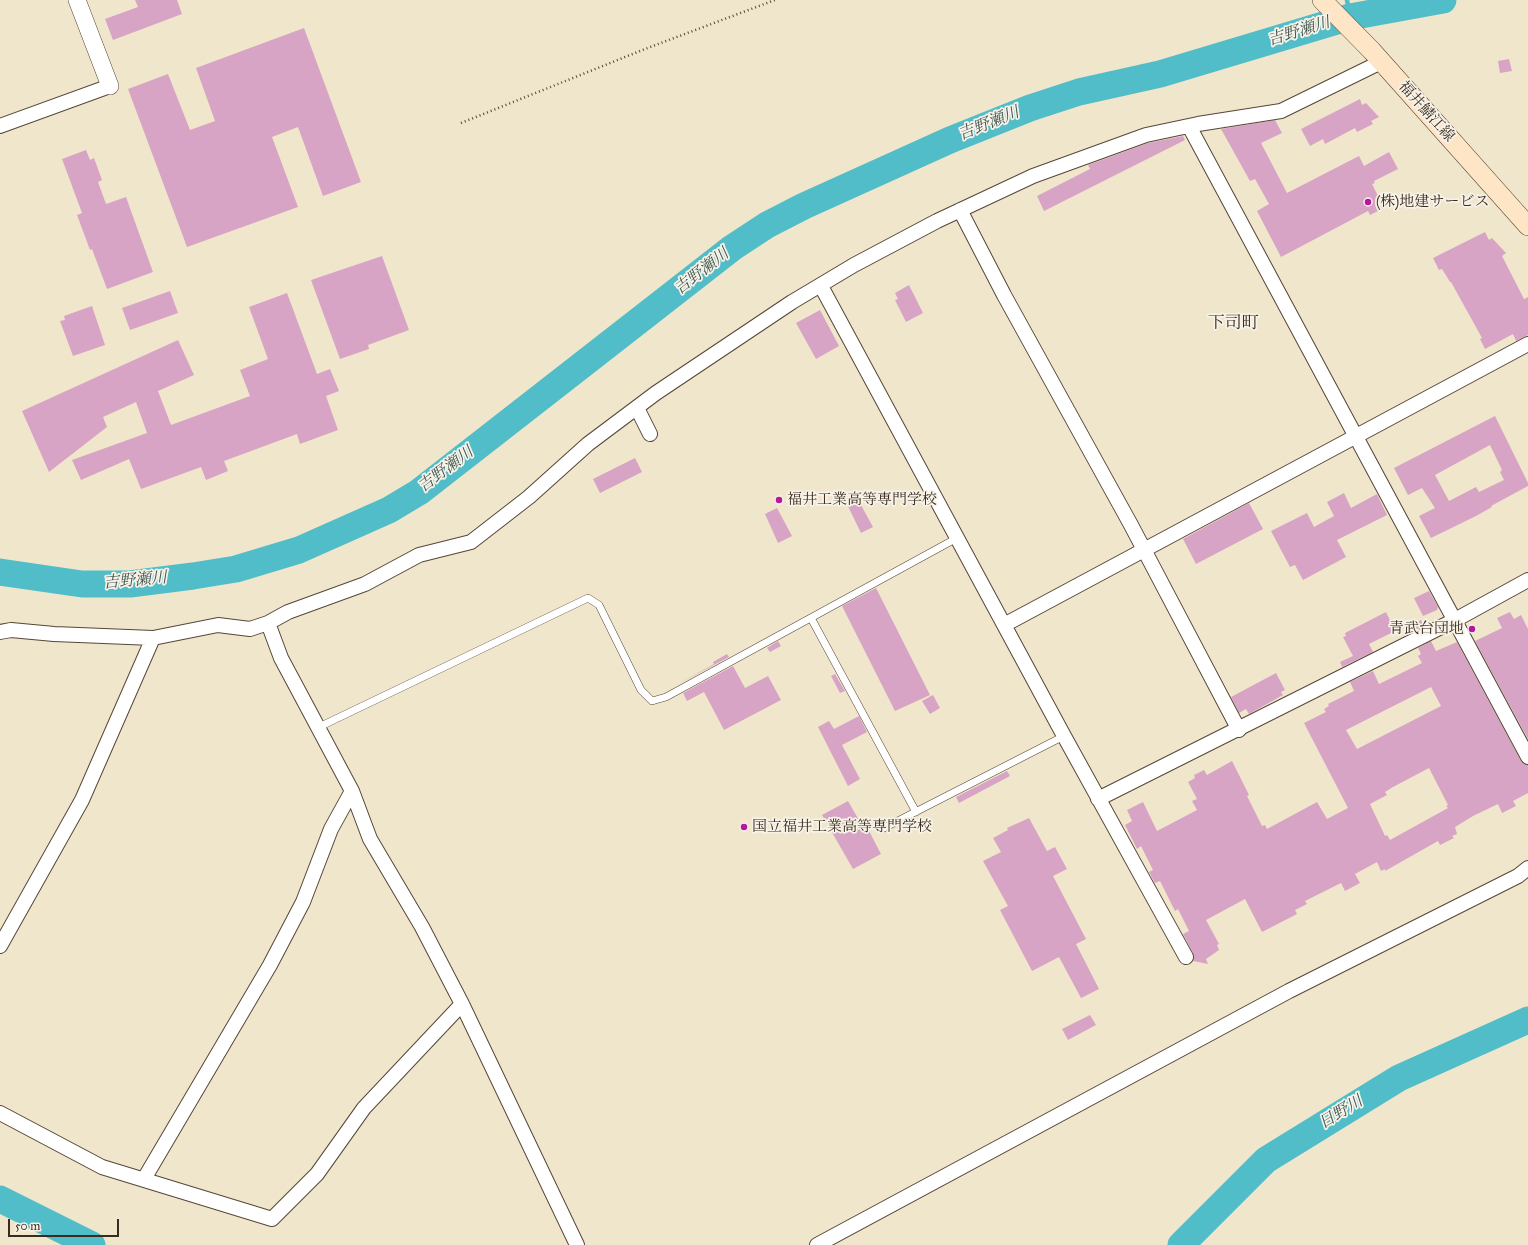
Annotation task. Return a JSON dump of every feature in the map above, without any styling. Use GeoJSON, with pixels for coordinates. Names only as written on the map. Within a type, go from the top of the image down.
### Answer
{"type":"FeatureCollection","features":[{"type":"Feature","properties":{"kind":"main road","name":"福井鯖江線"},"geometry":{"type":"LineString","coordinates":[[1322,0],[1376,56],[1528,226]]}},
{"type":"Feature","properties":{"kind":"street"},"geometry":{"type":"LineString","coordinates":[[0,126],[110,86],[77,0]]}},
{"type":"Feature","properties":{"kind":"street"},"geometry":{"type":"LineString","coordinates":[[0,632],[11,630],[54,634],[153,638],[218,625],[250,629],[268,623],[288,612],[365,584],[419,556],[471,542],[529,497],[588,444],[637,408],[792,302],[854,265],[960,210],[1033,176],[1146,135],[1189,126],[1281,111],[1376,56]]}},
{"type":"Feature","properties":{"kind":"street"},"geometry":{"type":"LineString","coordinates":[[1189,126],[1528,757]]}},
{"type":"Feature","properties":{"kind":"street"},"geometry":{"type":"LineString","coordinates":[[960,210],[1004,295],[1131,525],[1142,550],[1239,730]]}},
{"type":"Feature","properties":{"kind":"street"},"geometry":{"type":"LineString","coordinates":[[821,286],[1098,799],[1186,957]]}},
{"type":"Feature","properties":{"kind":"street"},"geometry":{"type":"LineString","coordinates":[[1004,624],[1528,344]]}},
{"type":"Feature","properties":{"kind":"street"},"geometry":{"type":"LineString","coordinates":[[637,408],[650,434]]}},
{"type":"Feature","properties":{"kind":"street"},"geometry":{"type":"LineString","coordinates":[[1098,799],[1239,730],[1359,666],[1455,620],[1528,580]]}},
{"type":"Feature","properties":{"kind":"street"},"geometry":{"type":"LineString","coordinates":[[268,623],[281,658],[352,791],[370,839],[422,927],[462,1004],[577,1245]]}},
{"type":"Feature","properties":{"kind":"street"},"geometry":{"type":"LineString","coordinates":[[0,946],[82,800],[153,638]]}},
{"type":"Feature","properties":{"kind":"street"},"geometry":{"type":"LineString","coordinates":[[144,1179],[270,965],[303,902],[331,829],[352,791]]}},
{"type":"Feature","properties":{"kind":"street"},"geometry":{"type":"LineString","coordinates":[[818,1245],[1289,990],[1518,876],[1528,868]]}},
{"type":"Feature","properties":{"kind":"street"},"geometry":{"type":"LineString","coordinates":[[0,1113],[102,1167],[272,1219],[317,1174],[364,1108],[462,1004]]}},
{"type":"Feature","properties":{"kind":"lane"},"geometry":{"type":"LineString","coordinates":[[319,727],[588,598],[599,605],[640,690],[652,701],[666,697],[957,538]]}},
{"type":"Feature","properties":{"kind":"lane"},"geometry":{"type":"LineString","coordinates":[[811,618],[916,812]]}},
{"type":"Feature","properties":{"kind":"lane"},"geometry":{"type":"LineString","coordinates":[[884,828],[1064,736]]}},
{"type":"Feature","properties":{"kind":"path"},"geometry":{"type":"LineString","coordinates":[[461,123],[645,49],[775,0]]}},
{"type":"Feature","properties":{"kind":"building"},"geometry":{"type":"Polygon","coordinates":[[[135,0],[177,0],[182,14],[113,40],[105,19],[138,7],[135,0]]]}},
{"type":"Feature","properties":{"kind":"building"},"geometry":{"type":"Polygon","coordinates":[[[304,28],[361,182],[323,196],[298,127],[272,137],[298,207],[187,247],[128,89],[168,74],[190,130],[215,121],[196,68],[304,28]]]}},
{"type":"Feature","properties":{"kind":"building"},"geometry":{"type":"Polygon","coordinates":[[[1509,59],[1512,71],[1500,73],[1498,61],[1509,59]]]}},
{"type":"Feature","properties":{"kind":"building"},"geometry":{"type":"Polygon","coordinates":[[[1360,99],[1362,105],[1366,103],[1379,117],[1371,121],[1373,124],[1357,132],[1355,128],[1325,144],[1323,139],[1310,146],[1301,129],[1360,99]]]}},
{"type":"Feature","properties":{"kind":"building"},"geometry":{"type":"Polygon","coordinates":[[[1275,120],[1282,133],[1261,143],[1287,193],[1359,156],[1364,166],[1389,152],[1398,169],[1374,181],[1375,183],[1372,184],[1384,208],[1370,215],[1368,211],[1281,257],[1257,211],[1269,204],[1255,179],[1250,181],[1221,129],[1275,120]]]}},
{"type":"Feature","properties":{"kind":"building"},"geometry":{"type":"Polygon","coordinates":[[[1183,136],[1185,140],[1044,211],[1037,196],[1090,169],[1088,165],[1148,143],[1183,136]]]}},
{"type":"Feature","properties":{"kind":"building"},"geometry":{"type":"Polygon","coordinates":[[[86,150],[90,160],[94,158],[102,180],[98,182],[106,204],[126,197],[153,272],[107,289],[77,215],[82,213],[62,159],[86,150]]]}},
{"type":"Feature","properties":{"kind":"building"},"geometry":{"type":"Polygon","coordinates":[[[1485,232],[1489,240],[1492,238],[1506,253],[1502,256],[1524,299],[1528,297],[1528,335],[1516,341],[1513,334],[1485,349],[1480,339],[1482,338],[1451,282],[1442,269],[1439,270],[1433,258],[1485,232]]]}},
{"type":"Feature","properties":{"kind":"building"},"geometry":{"type":"Polygon","coordinates":[[[382,256],[409,330],[368,345],[369,349],[340,359],[311,280],[382,256]]]}},
{"type":"Feature","properties":{"kind":"building"},"geometry":{"type":"Polygon","coordinates":[[[909,285],[923,313],[906,322],[895,300],[898,299],[895,293],[909,285]]]}},
{"type":"Feature","properties":{"kind":"building"},"geometry":{"type":"Polygon","coordinates":[[[170,291],[178,313],[130,330],[122,308],[170,291]]]}},
{"type":"Feature","properties":{"kind":"building"},"geometry":{"type":"Polygon","coordinates":[[[287,293],[317,374],[330,369],[339,391],[326,396],[338,430],[300,444],[297,434],[224,461],[228,471],[206,480],[201,467],[141,489],[129,459],[81,480],[72,460],[147,433],[136,402],[103,417],[107,427],[49,472],[22,411],[178,340],[194,375],[158,391],[171,425],[250,396],[240,370],[268,359],[249,307],[287,293]]]}},
{"type":"Feature","properties":{"kind":"building"},"geometry":{"type":"Polygon","coordinates":[[[92,306],[105,345],[73,356],[60,321],[65,320],[64,316],[92,306]]]}},
{"type":"Feature","properties":{"kind":"building"},"geometry":{"type":"Polygon","coordinates":[[[820,310],[839,346],[816,359],[796,323],[820,310]]]}},
{"type":"Feature","properties":{"kind":"building"},"geometry":{"type":"Polygon","coordinates":[[[1495,416],[1528,483],[1528,486],[1476,516],[1431,538],[1419,516],[1435,508],[1422,488],[1408,495],[1394,468],[1495,416]],[[1490,445],[1435,475],[1449,501],[1476,487],[1479,492],[1504,480],[1500,472],[1502,470],[1490,445]]]}},
{"type":"Feature","properties":{"kind":"building"},"geometry":{"type":"Polygon","coordinates":[[[635,458],[642,472],[600,493],[593,479],[635,458]]]}},
{"type":"Feature","properties":{"kind":"building"},"geometry":{"type":"Polygon","coordinates":[[[1344,493],[1351,508],[1377,494],[1387,515],[1337,540],[1346,557],[1303,580],[1295,565],[1290,567],[1271,531],[1307,513],[1314,527],[1334,516],[1327,502],[1344,493]]]}},
{"type":"Feature","properties":{"kind":"building"},"geometry":{"type":"Polygon","coordinates":[[[855,494],[873,527],[861,533],[845,500],[855,494]]]}},
{"type":"Feature","properties":{"kind":"building"},"geometry":{"type":"Polygon","coordinates":[[[1249,503],[1263,529],[1196,564],[1183,539],[1249,503]]]}},
{"type":"Feature","properties":{"kind":"building"},"geometry":{"type":"Polygon","coordinates":[[[777,508],[792,536],[778,543],[765,514],[777,508]]]}},
{"type":"Feature","properties":{"kind":"building"},"geometry":{"type":"Polygon","coordinates":[[[876,588],[930,695],[895,711],[842,606],[876,588]]]}},
{"type":"Feature","properties":{"kind":"building"},"geometry":{"type":"Polygon","coordinates":[[[1429,591],[1438,607],[1437,610],[1423,616],[1414,598],[1429,591]]]}},
{"type":"Feature","properties":{"kind":"building"},"geometry":{"type":"Polygon","coordinates":[[[1386,612],[1395,631],[1369,644],[1373,652],[1342,667],[1340,662],[1353,656],[1343,637],[1346,636],[1345,633],[1386,612]]]}},
{"type":"Feature","properties":{"kind":"building"},"geometry":{"type":"Polygon","coordinates":[[[1510,612],[1514,619],[1521,615],[1528,629],[1528,739],[1475,641],[1502,628],[1497,618],[1510,612]]]}},
{"type":"Feature","properties":{"kind":"building"},"geometry":{"type":"Polygon","coordinates":[[[1421,620],[1424,626],[1410,633],[1407,627],[1421,620]]]}},
{"type":"Feature","properties":{"kind":"building"},"geometry":{"type":"Polygon","coordinates":[[[778,641],[781,646],[770,652],[767,648],[778,641]]]}},
{"type":"Feature","properties":{"kind":"building"},"geometry":{"type":"Polygon","coordinates":[[[1431,641],[1436,651],[1457,642],[1521,761],[1528,765],[1528,793],[1513,801],[1516,806],[1502,813],[1498,804],[1473,816],[1455,827],[1457,834],[1452,836],[1454,838],[1440,845],[1438,841],[1385,871],[1385,869],[1381,871],[1377,862],[1355,874],[1360,883],[1345,891],[1341,883],[1305,901],[1307,904],[1295,910],[1297,914],[1262,932],[1245,899],[1206,920],[1219,944],[1217,945],[1219,950],[1206,959],[1208,964],[1193,961],[1193,953],[1183,934],[1189,931],[1178,909],[1175,911],[1160,881],[1155,883],[1149,872],[1153,870],[1141,846],[1137,849],[1125,825],[1132,821],[1127,810],[1143,802],[1157,831],[1197,810],[1192,801],[1197,799],[1188,782],[1195,778],[1194,775],[1204,770],[1207,775],[1232,761],[1262,826],[1265,825],[1267,829],[1317,802],[1327,819],[1348,808],[1304,723],[1326,712],[1324,709],[1329,706],[1328,704],[1354,691],[1350,682],[1373,671],[1379,684],[1422,663],[1418,656],[1421,654],[1418,648],[1431,641]],[[1431,687],[1346,730],[1357,749],[1441,706],[1431,687]],[[1429,768],[1393,787],[1385,792],[1387,795],[1370,804],[1385,836],[1387,835],[1390,840],[1448,808],[1446,806],[1448,805],[1429,768]]]}},
{"type":"Feature","properties":{"kind":"building"},"geometry":{"type":"Polygon","coordinates":[[[727,654],[729,657],[678,684],[714,664],[713,662],[727,654]]]}},
{"type":"Feature","properties":{"kind":"building"},"geometry":{"type":"Polygon","coordinates":[[[733,666],[745,688],[768,676],[781,700],[724,730],[704,692],[687,701],[683,693],[733,666]]]}},
{"type":"Feature","properties":{"kind":"building"},"geometry":{"type":"Polygon","coordinates":[[[1276,673],[1285,690],[1281,692],[1283,695],[1249,714],[1246,709],[1239,713],[1231,697],[1276,673]]]}},
{"type":"Feature","properties":{"kind":"building"},"geometry":{"type":"Polygon","coordinates":[[[835,674],[845,691],[840,693],[831,676],[835,674]]]}},
{"type":"Feature","properties":{"kind":"building"},"geometry":{"type":"Polygon","coordinates":[[[933,695],[940,708],[930,714],[922,701],[933,695]]]}},
{"type":"Feature","properties":{"kind":"building"},"geometry":{"type":"Polygon","coordinates":[[[859,716],[867,732],[842,745],[860,779],[848,786],[818,727],[829,721],[834,729],[859,716]]]}},
{"type":"Feature","properties":{"kind":"building"},"geometry":{"type":"Polygon","coordinates":[[[1007,771],[1010,776],[959,803],[956,797],[1007,771]]]}},
{"type":"Feature","properties":{"kind":"building"},"geometry":{"type":"Polygon","coordinates":[[[848,801],[864,829],[867,827],[881,854],[853,869],[822,815],[848,801]]]}},
{"type":"Feature","properties":{"kind":"building"},"geometry":{"type":"Polygon","coordinates":[[[1029,818],[1047,851],[1055,847],[1067,869],[1053,876],[1086,939],[1076,944],[1099,989],[1081,998],[1059,957],[1032,971],[1000,910],[1008,906],[983,861],[1001,852],[993,838],[1008,830],[1007,828],[1029,818]]]}},
{"type":"Feature","properties":{"kind":"building"},"geometry":{"type":"Polygon","coordinates":[[[1090,1015],[1096,1025],[1068,1040],[1062,1029],[1090,1015]]]}},
{"type":"Feature","properties":{"kind":"waterway"},"geometry":{"type":"LineString","coordinates":[[1347,0],[1350,17]]}},
{"type":"Feature","properties":{"kind":"waterway","name":"吉野瀬川"},"geometry":{"type":"LineString","coordinates":[[0,572],[82,584],[130,584],[236,569],[299,550],[389,510],[419,492],[732,248],[767,225],[804,206],[950,140],[1030,108],[1079,92],[1160,74],[1350,17],[1443,0]]}},
{"type":"Feature","properties":{"kind":"waterway","name":"日野川"},"geometry":{"type":"LineString","coordinates":[[1181,1245],[1266,1160],[1399,1078],[1528,1020]]}},
{"type":"Feature","properties":{"kind":"waterway"},"geometry":{"type":"LineString","coordinates":[[0,1199],[92,1245]]}},
{"type":"Feature","properties":{"kind":"place","name":"(株)地建サービス"},"geometry":{"type":"Point","coordinates":[1368,202]}},
{"type":"Feature","properties":{"kind":"place","name":"福井工業高等専門学校"},"geometry":{"type":"Point","coordinates":[779,500]}},
{"type":"Feature","properties":{"kind":"place","name":"青武台団地"},"geometry":{"type":"Point","coordinates":[1472,629]}},
{"type":"Feature","properties":{"kind":"place","name":"国立福井工業高等専門学校"},"geometry":{"type":"Point","coordinates":[744,827]}},
{"type":"Feature","properties":{"kind":"district","name":"下司町"},"geometry":{"type":"Point","coordinates":[1233,324]}}]}
